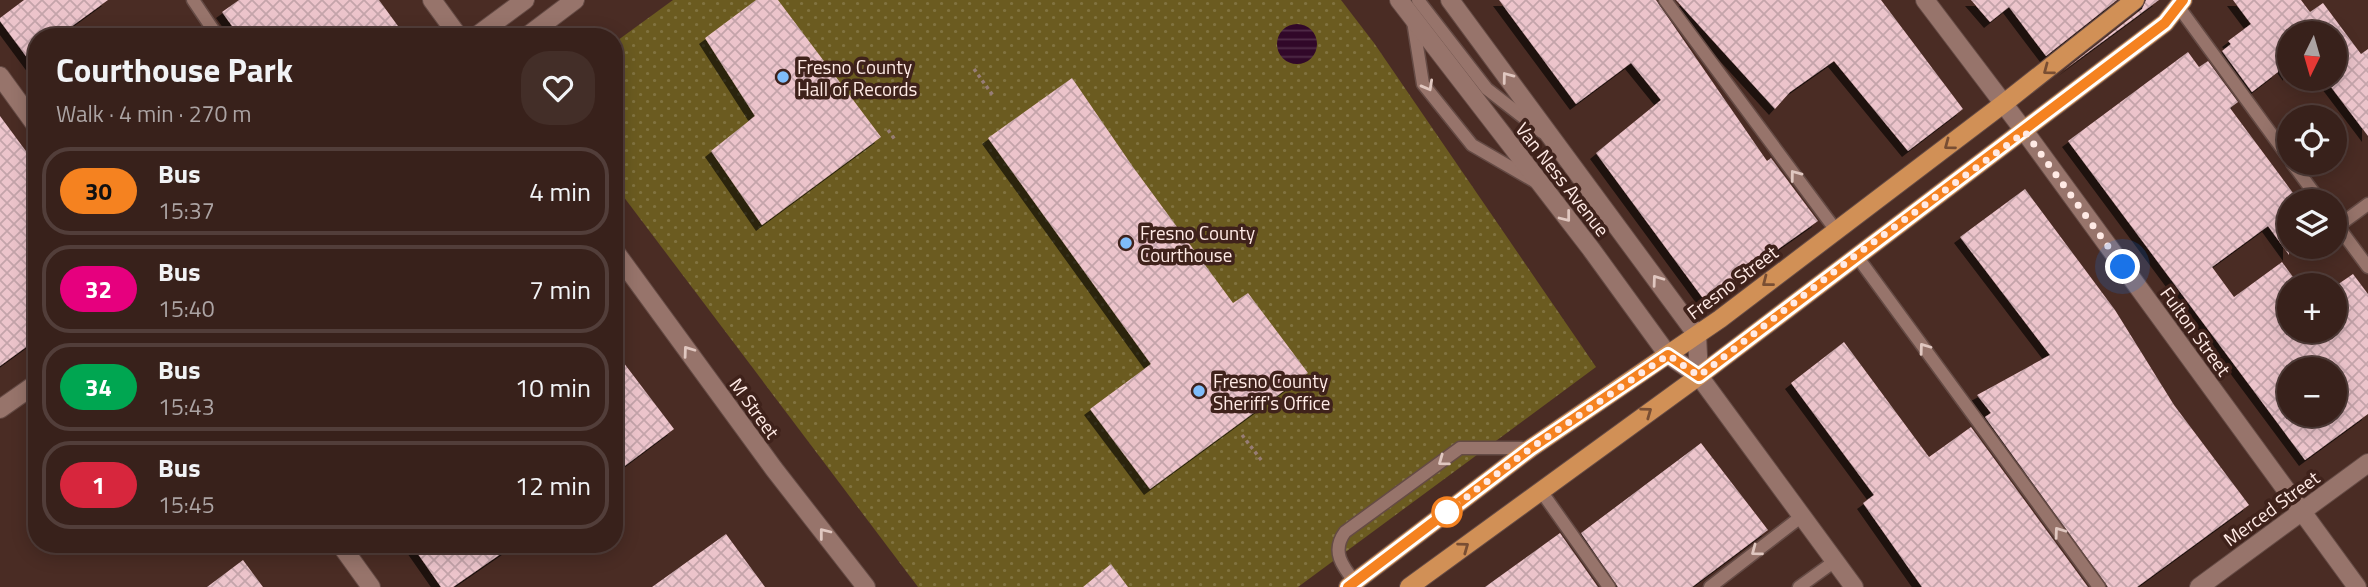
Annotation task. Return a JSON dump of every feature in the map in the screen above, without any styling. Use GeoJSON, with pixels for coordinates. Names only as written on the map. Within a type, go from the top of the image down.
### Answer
{"type":"FeatureCollection","features":[{"type":"Feature","properties":{"kind":"main road"},"geometry":{"type":"LineString","coordinates":[[432,0],[452,28]]}},
{"type":"Feature","properties":{"kind":"main road"},"geometry":{"type":"LineString","coordinates":[[487,28],[524,0]]}},
{"type":"Feature","properties":{"kind":"main road"},"geometry":{"type":"LineString","coordinates":[[538,28],[575,0]]}},
{"type":"Feature","properties":{"kind":"main road","name":"Van Ness Avenue"},"geometry":{"type":"LineString","coordinates":[[1450,0],[1697,335]]}},
{"type":"Feature","properties":{"kind":"main road","name":"Fulton Street"},"geometry":{"type":"LineString","coordinates":[[1925,0],[2025,132],[2357,587]]}},
{"type":"Feature","properties":{"kind":"main road","name":"Fresno Street"},"geometry":{"type":"LineString","coordinates":[[1354,585],[1531,448],[1697,335],[2003,104],[2135,0]]}},
{"type":"Feature","properties":{"kind":"main road"},"geometry":{"type":"LineString","coordinates":[[1409,587],[1699,376],[1856,255],[2025,132],[2165,23],[2181,3]]}},
{"type":"Feature","properties":{"kind":"main road","name":"Van Ness Avenue"},"geometry":{"type":"LineString","coordinates":[[1407,5],[1668,355],[1699,376],[1854,587]]}},
{"type":"Feature","properties":{"kind":"main road"},"geometry":{"type":"LineString","coordinates":[[0,76],[28,115]]}},
{"type":"Feature","properties":{"kind":"main road","name":"M Street"},"geometry":{"type":"LineString","coordinates":[[623,262],[766,459],[866,587]]}},
{"type":"Feature","properties":{"kind":"main road"},"geometry":{"type":"LineString","coordinates":[[1697,335],[1699,376]]}},
{"type":"Feature","properties":{"kind":"main road"},"geometry":{"type":"LineString","coordinates":[[0,410],[28,390]]}},
{"type":"Feature","properties":{"kind":"main road","name":"Merced Street"},"geometry":{"type":"LineString","coordinates":[[2199,587],[2368,463]]}},
{"type":"Feature","properties":{"kind":"main road"},"geometry":{"type":"LineString","coordinates":[[346,553],[371,587]]}},
{"type":"Feature","properties":{"kind":"lane"},"geometry":{"type":"LineString","coordinates":[[193,0],[212,28]]}},
{"type":"Feature","properties":{"kind":"lane"},"geometry":{"type":"LineString","coordinates":[[1665,0],[1836,229]]}},
{"type":"Feature","properties":{"kind":"lane"},"geometry":{"type":"LineString","coordinates":[[2181,3],[2277,141]]}},
{"type":"Feature","properties":{"kind":"lane"},"geometry":{"type":"LineString","coordinates":[[1407,5],[1487,89],[1559,145]]}},
{"type":"Feature","properties":{"kind":"lane"},"geometry":{"type":"LineString","coordinates":[[1407,5],[1423,84],[1472,145],[1542,185]]}},
{"type":"Feature","properties":{"kind":"lane"},"geometry":{"type":"LineString","coordinates":[[2347,217],[2368,204]]}},
{"type":"Feature","properties":{"kind":"lane"},"geometry":{"type":"LineString","coordinates":[[2347,239],[2368,267]]}},
{"type":"Feature","properties":{"kind":"lane"},"geometry":{"type":"LineString","coordinates":[[1856,255],[2099,587]]}},
{"type":"Feature","properties":{"kind":"lane"},"geometry":{"type":"LineString","coordinates":[[1354,585],[1342,565],[1338,551],[1339,541],[1345,533],[1460,448],[1531,448]]}},
{"type":"Feature","properties":{"kind":"lane"},"geometry":{"type":"LineString","coordinates":[[1541,491],[1609,587]]}},
{"type":"Feature","properties":{"kind":"lane"},"geometry":{"type":"LineString","coordinates":[[1710,587],[1802,516]]}},
{"type":"Feature","properties":{"kind":"lane"},"geometry":{"type":"LineString","coordinates":[[1799,587],[1835,561]]}},
{"type":"Feature","properties":{"kind":"path"},"geometry":{"type":"LineString","coordinates":[[974,69],[994,97]]}},
{"type":"Feature","properties":{"kind":"path"},"geometry":{"type":"LineString","coordinates":[[888,130],[896,141]]}},
{"type":"Feature","properties":{"kind":"path"},"geometry":{"type":"LineString","coordinates":[[1242,435],[1262,461]]}},
{"type":"Feature","properties":{"kind":"shaded area"},"geometry":{"type":"Polygon","coordinates":[[[673,0],[1341,0],[1374,43],[1596,367],[1298,587],[918,587],[623,196],[623,36],[673,0]]]}},
{"type":"Feature","properties":{"kind":"shaded area"},"geometry":{"type":"Polygon","coordinates":[[[1297,24],[1305,25],[1311,30],[1316,36],[1316,52],[1311,58],[1305,63],[1297,64],[1289,63],[1283,58],[1278,52],[1277,44],[1278,36],[1283,30],[1289,25],[1297,24]]]}},
{"type":"Feature","properties":{"kind":"building"},"geometry":{"type":"Polygon","coordinates":[[[24,0],[108,0],[69,28],[28,28],[28,59],[0,18],[24,0]]]}},
{"type":"Feature","properties":{"kind":"building"},"geometry":{"type":"Polygon","coordinates":[[[239,0],[379,0],[399,28],[234,28],[222,12],[239,0]]]}},
{"type":"Feature","properties":{"kind":"building","name":"Fresno County Hall of Records"},"geometry":{"type":"Polygon","coordinates":[[[756,0],[778,0],[881,137],[762,225],[711,151],[755,116],[705,38],[756,0]]]}},
{"type":"Feature","properties":{"kind":"building"},"geometry":{"type":"Polygon","coordinates":[[[1499,0],[1656,0],[1767,161],[1771,158],[1818,221],[1705,301],[1596,153],[1661,100],[1631,63],[1576,104],[1499,0]]]}},
{"type":"Feature","properties":{"kind":"building"},"geometry":{"type":"Polygon","coordinates":[[[1676,0],[1881,0],[1963,109],[1908,151],[1834,61],[1790,92],[1775,109],[1676,0]]]}},
{"type":"Feature","properties":{"kind":"building"},"geometry":{"type":"Polygon","coordinates":[[[1971,0],[2117,0],[2046,56],[2009,7],[1990,22],[1971,0]]]}},
{"type":"Feature","properties":{"kind":"building"},"geometry":{"type":"Polygon","coordinates":[[[2146,0],[2159,0],[2063,71],[2142,9],[2146,0]]]}},
{"type":"Feature","properties":{"kind":"building"},"geometry":{"type":"Polygon","coordinates":[[[2233,0],[2301,0],[2310,12],[2323,3],[2336,21],[2277,21],[2277,73],[2252,92],[2222,51],[2231,44],[2228,41],[2251,24],[2233,0]]]}},
{"type":"Feature","properties":{"kind":"building"},"geometry":{"type":"Polygon","coordinates":[[[2347,35],[2361,54],[2368,49],[2368,136],[2334,91],[2347,91],[2347,35]]]}},
{"type":"Feature","properties":{"kind":"building"},"geometry":{"type":"Polygon","coordinates":[[[2188,52],[2199,67],[2208,61],[2238,102],[2230,108],[2277,175],[2290,189],[2277,189],[2277,238],[2268,226],[2212,267],[2234,297],[2282,262],[2290,273],[2277,273],[2277,343],[2347,343],[2347,278],[2353,274],[2368,294],[2368,414],[2305,460],[2280,427],[2347,427],[2347,357],[2277,357],[2277,422],[2068,141],[2188,52]]]}},
{"type":"Feature","properties":{"kind":"building"},"geometry":{"type":"Polygon","coordinates":[[[1072,78],[1133,167],[1233,303],[1248,293],[1308,373],[1150,489],[1090,409],[1151,364],[988,138],[1072,78]]]}},
{"type":"Feature","properties":{"kind":"building"},"geometry":{"type":"Polygon","coordinates":[[[0,116],[28,154],[28,346],[0,366],[0,116]]]}},
{"type":"Feature","properties":{"kind":"building"},"geometry":{"type":"Polygon","coordinates":[[[2025,189],[2115,310],[2174,405],[2249,505],[2137,587],[2108,587],[1985,417],[1991,413],[1977,395],[2050,355],[1960,237],[2025,189]]]}},
{"type":"Feature","properties":{"kind":"building"},"geometry":{"type":"Polygon","coordinates":[[[1844,342],[1929,457],[1971,427],[2088,587],[1922,587],[1863,503],[1874,495],[1791,383],[1844,342]]]}},
{"type":"Feature","properties":{"kind":"building"},"geometry":{"type":"Polygon","coordinates":[[[623,362],[674,429],[623,467],[623,362]]]}},
{"type":"Feature","properties":{"kind":"building"},"geometry":{"type":"Polygon","coordinates":[[[1701,443],[1768,530],[1692,587],[1618,587],[1581,533],[1701,443]]]}},
{"type":"Feature","properties":{"kind":"building"},"geometry":{"type":"Polygon","coordinates":[[[1560,533],[1598,587],[1485,587],[1560,533]]]}},
{"type":"Feature","properties":{"kind":"building"},"geometry":{"type":"Polygon","coordinates":[[[726,534],[765,587],[652,587],[726,534]]]}},
{"type":"Feature","properties":{"kind":"building"},"geometry":{"type":"Polygon","coordinates":[[[417,553],[502,553],[453,587],[441,587],[417,553]]]}},
{"type":"Feature","properties":{"kind":"building"},"geometry":{"type":"Polygon","coordinates":[[[243,560],[263,587],[207,587],[243,560]]]}},
{"type":"Feature","properties":{"kind":"building"},"geometry":{"type":"Polygon","coordinates":[[[1111,564],[1128,587],[1083,587],[1111,564]]]}},
{"type":"Feature","properties":{"kind":"bus line","name":"30"},"geometry":{"type":"LineString","coordinates":[[1348,587],[1531,448],[1668,355],[1699,376],[1856,255],[2025,132],[2165,23],[2183,0]]}},
{"type":"Feature","properties":{"kind":"place","name":"Fresno County Hall of Records"},"geometry":{"type":"Point","coordinates":[783,77]}},
{"type":"Feature","properties":{"kind":"place","name":"Fresno County Courthouse"},"geometry":{"type":"Point","coordinates":[1126,243]}},
{"type":"Feature","properties":{"kind":"place","name":"Fresno County Sheriff's Office"},"geometry":{"type":"Point","coordinates":[1199,391]}},
{"type":"Feature","properties":{"kind":"route"},"geometry":{"type":"LineString","coordinates":[[1447,512],[1531,448],[1668,355],[1699,376],[1856,255],[2025,132],[2123,267]]}}]}
